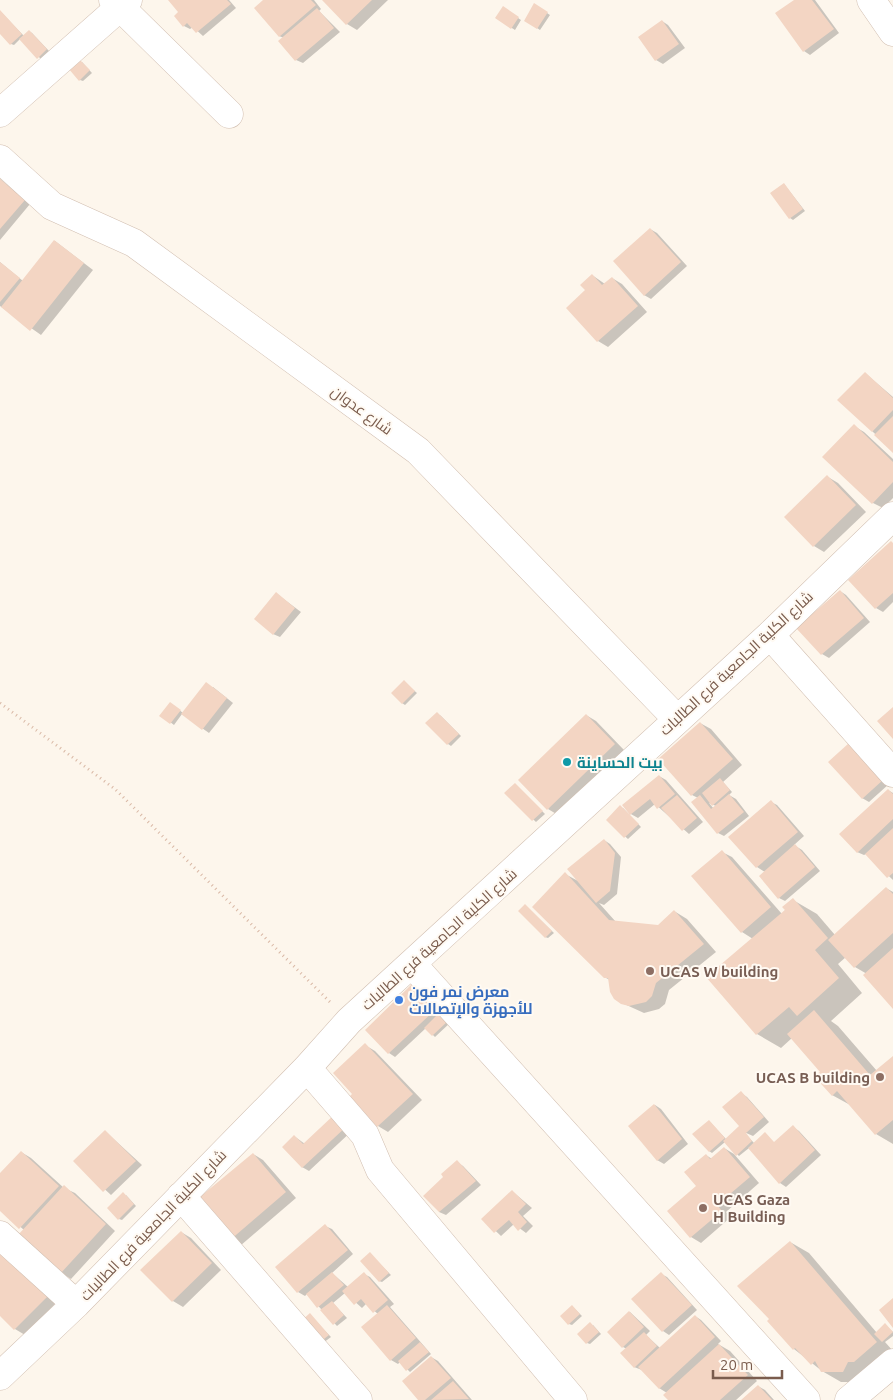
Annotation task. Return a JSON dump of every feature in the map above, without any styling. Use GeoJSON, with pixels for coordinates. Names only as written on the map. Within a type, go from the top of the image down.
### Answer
{"type":"FeatureCollection","features":[{"type":"Feature","properties":{"kind":"street"},"geometry":{"type":"LineString","coordinates":[[871,0],[893,32]]}},
{"type":"Feature","properties":{"kind":"street"},"geometry":{"type":"LineString","coordinates":[[0,113],[120,2],[229,114]]}},
{"type":"Feature","properties":{"kind":"street","name":"شارع عدوان"},"geometry":{"type":"LineString","coordinates":[[0,159],[52,206],[134,243],[418,451],[677,719]]}},
{"type":"Feature","properties":{"kind":"street","name":"شارع الكلية الجامعية فرع الطالبات"},"geometry":{"type":"LineString","coordinates":[[0,1376],[76,1304],[307,1068],[349,1021],[770,635],[893,516]]}},
{"type":"Feature","properties":{"kind":"street"},"geometry":{"type":"LineString","coordinates":[[770,635],[893,773]]}},
{"type":"Feature","properties":{"kind":"street"},"geometry":{"type":"LineString","coordinates":[[412,964],[806,1400]]}},
{"type":"Feature","properties":{"kind":"street"},"geometry":{"type":"LineString","coordinates":[[307,1068],[366,1135],[380,1170],[573,1400]]}},
{"type":"Feature","properties":{"kind":"street"},"geometry":{"type":"LineString","coordinates":[[181,1196],[358,1400]]}},
{"type":"Feature","properties":{"kind":"street"},"geometry":{"type":"LineString","coordinates":[[0,1235],[76,1304]]}},
{"type":"Feature","properties":{"kind":"street"},"geometry":{"type":"LineString","coordinates":[[849,1400],[893,1363]]}},
{"type":"Feature","properties":{"kind":"path"},"geometry":{"type":"LineString","coordinates":[[0,703],[115,789],[349,1021]]}},
{"type":"Feature","properties":{"kind":"building"},"geometry":{"type":"Polygon","coordinates":[[[168,0],[227,0],[231,4],[196,33],[187,23],[183,27],[174,16],[178,12],[168,0]]]}},
{"type":"Feature","properties":{"kind":"building"},"geometry":{"type":"Polygon","coordinates":[[[263,0],[311,0],[316,5],[279,37],[254,8],[263,0]]]}},
{"type":"Feature","properties":{"kind":"building"},"geometry":{"type":"Polygon","coordinates":[[[322,0],[372,0],[346,25],[322,0]]]}},
{"type":"Feature","properties":{"kind":"building"},"geometry":{"type":"Polygon","coordinates":[[[794,0],[812,0],[834,29],[803,52],[775,13],[794,0]]]}},
{"type":"Feature","properties":{"kind":"building"},"geometry":{"type":"Polygon","coordinates":[[[534,3],[548,12],[537,29],[524,21],[534,3]]]}},
{"type":"Feature","properties":{"kind":"building"},"geometry":{"type":"Polygon","coordinates":[[[503,6],[519,17],[511,29],[495,18],[503,6]]]}},
{"type":"Feature","properties":{"kind":"building"},"geometry":{"type":"Polygon","coordinates":[[[317,8],[334,28],[295,61],[278,41],[317,8]]]}},
{"type":"Feature","properties":{"kind":"building"},"geometry":{"type":"Polygon","coordinates":[[[0,10],[22,34],[10,45],[0,34],[0,10]]]}},
{"type":"Feature","properties":{"kind":"building"},"geometry":{"type":"Polygon","coordinates":[[[662,20],[679,44],[655,61],[638,37],[662,20]]]}},
{"type":"Feature","properties":{"kind":"building"},"geometry":{"type":"Polygon","coordinates":[[[29,30],[47,49],[37,59],[19,39],[29,30]]]}},
{"type":"Feature","properties":{"kind":"building"},"geometry":{"type":"Polygon","coordinates":[[[78,58],[90,70],[79,81],[68,68],[78,58]]]}},
{"type":"Feature","properties":{"kind":"building"},"geometry":{"type":"Polygon","coordinates":[[[0,179],[25,200],[0,229],[0,179]]]}},
{"type":"Feature","properties":{"kind":"building"},"geometry":{"type":"Polygon","coordinates":[[[784,183],[803,209],[789,219],[770,193],[784,183]]]}},
{"type":"Feature","properties":{"kind":"building"},"geometry":{"type":"Polygon","coordinates":[[[650,228],[681,262],[644,296],[613,261],[650,228]]]}},
{"type":"Feature","properties":{"kind":"building"},"geometry":{"type":"Polygon","coordinates":[[[54,240],[84,263],[30,331],[1,307],[54,240]]]}},
{"type":"Feature","properties":{"kind":"building"},"geometry":{"type":"Polygon","coordinates":[[[0,262],[20,278],[0,302],[0,262]]]}},
{"type":"Feature","properties":{"kind":"building"},"geometry":{"type":"Polygon","coordinates":[[[592,274],[602,285],[612,277],[638,306],[597,342],[566,308],[585,290],[580,285],[592,274]]]}},
{"type":"Feature","properties":{"kind":"building"},"geometry":{"type":"Polygon","coordinates":[[[865,372],[893,398],[893,410],[872,432],[837,400],[865,372]]]}},
{"type":"Feature","properties":{"kind":"building"},"geometry":{"type":"Polygon","coordinates":[[[893,416],[893,453],[874,435],[893,416]]]}},
{"type":"Feature","properties":{"kind":"building"},"geometry":{"type":"Polygon","coordinates":[[[854,424],[893,462],[893,482],[872,504],[822,457],[854,424]]]}},
{"type":"Feature","properties":{"kind":"building"},"geometry":{"type":"Polygon","coordinates":[[[827,475],[856,505],[813,547],[784,517],[827,475]]]}},
{"type":"Feature","properties":{"kind":"building"},"geometry":{"type":"Polygon","coordinates":[[[891,541],[893,543],[893,593],[875,609],[848,580],[891,541]]]}},
{"type":"Feature","properties":{"kind":"building"},"geometry":{"type":"Polygon","coordinates":[[[840,590],[864,618],[821,655],[796,628],[840,590]]]}},
{"type":"Feature","properties":{"kind":"building"},"geometry":{"type":"Polygon","coordinates":[[[276,592],[295,608],[273,635],[254,619],[276,592]]]}},
{"type":"Feature","properties":{"kind":"building"},"geometry":{"type":"Polygon","coordinates":[[[404,680],[415,691],[402,704],[391,693],[404,680]]]}},
{"type":"Feature","properties":{"kind":"building"},"geometry":{"type":"Polygon","coordinates":[[[206,682],[227,698],[202,730],[181,714],[206,682]]]}},
{"type":"Feature","properties":{"kind":"building"},"geometry":{"type":"Polygon","coordinates":[[[170,702],[181,710],[170,724],[159,716],[170,702]]]}},
{"type":"Feature","properties":{"kind":"building"},"geometry":{"type":"Polygon","coordinates":[[[893,707],[893,739],[877,721],[893,707]]]}},
{"type":"Feature","properties":{"kind":"building"},"geometry":{"type":"Polygon","coordinates":[[[437,712],[459,734],[447,745],[425,723],[437,712]]]}},
{"type":"Feature","properties":{"kind":"building","name":"بيت الحساينة"},"geometry":{"type":"Polygon","coordinates":[[[586,714],[615,744],[547,810],[518,780],[586,714]]]}},
{"type":"Feature","properties":{"kind":"building"},"geometry":{"type":"Polygon","coordinates":[[[700,722],[733,759],[691,796],[658,759],[700,722]]]}},
{"type":"Feature","properties":{"kind":"building"},"geometry":{"type":"Polygon","coordinates":[[[849,743],[883,780],[862,799],[828,762],[849,743]]]}},
{"type":"Feature","properties":{"kind":"building"},"geometry":{"type":"Polygon","coordinates":[[[659,775],[675,794],[657,809],[650,799],[630,815],[622,805],[659,775]]]}},
{"type":"Feature","properties":{"kind":"building"},"geometry":{"type":"Polygon","coordinates":[[[720,778],[730,790],[712,806],[702,793],[720,778]]]}},
{"type":"Feature","properties":{"kind":"building"},"geometry":{"type":"Polygon","coordinates":[[[515,783],[543,811],[532,821],[504,793],[515,783]]]}},
{"type":"Feature","properties":{"kind":"building"},"geometry":{"type":"Polygon","coordinates":[[[888,789],[893,794],[893,819],[857,853],[839,834],[888,789]]]}},
{"type":"Feature","properties":{"kind":"building"},"geometry":{"type":"Polygon","coordinates":[[[729,794],[744,812],[717,834],[691,802],[700,795],[711,809],[729,794]]]}},
{"type":"Feature","properties":{"kind":"building"},"geometry":{"type":"Polygon","coordinates":[[[677,795],[697,818],[682,831],[661,808],[677,795]]]}},
{"type":"Feature","properties":{"kind":"building"},"geometry":{"type":"Polygon","coordinates":[[[771,800],[798,832],[756,868],[728,837],[771,800]]]}},
{"type":"Feature","properties":{"kind":"building"},"geometry":{"type":"Polygon","coordinates":[[[620,805],[639,824],[624,838],[606,820],[620,805]]]}},
{"type":"Feature","properties":{"kind":"building"},"geometry":{"type":"Polygon","coordinates":[[[893,828],[893,873],[887,878],[865,854],[893,828]]]}},
{"type":"Feature","properties":{"kind":"building"},"geometry":{"type":"Polygon","coordinates":[[[604,839],[615,853],[610,891],[596,903],[567,869],[604,839]]]}},
{"type":"Feature","properties":{"kind":"building"},"geometry":{"type":"Polygon","coordinates":[[[795,844],[815,867],[778,899],[759,876],[795,844]]]}},
{"type":"Feature","properties":{"kind":"building"},"geometry":{"type":"Polygon","coordinates":[[[722,850],[771,907],[741,933],[691,876],[722,850]]]}},
{"type":"Feature","properties":{"kind":"building"},"geometry":{"type":"Polygon","coordinates":[[[565,872],[609,920],[658,925],[674,910],[704,944],[656,983],[652,996],[646,1002],[629,1006],[621,1004],[614,999],[610,992],[608,978],[604,978],[532,907],[565,872]]]}},
{"type":"Feature","properties":{"kind":"building"},"geometry":{"type":"Polygon","coordinates":[[[886,887],[893,894],[893,933],[854,968],[828,940],[886,887]]]}},
{"type":"Feature","properties":{"kind":"building"},"geometry":{"type":"Polygon","coordinates":[[[793,898],[828,938],[815,950],[839,978],[797,1016],[789,1007],[756,1035],[706,977],[785,910],[782,907],[793,898]]]}},
{"type":"Feature","properties":{"kind":"building"},"geometry":{"type":"Polygon","coordinates":[[[525,904],[552,931],[545,938],[518,911],[525,904]]]}},
{"type":"Feature","properties":{"kind":"building"},"geometry":{"type":"Polygon","coordinates":[[[893,948],[893,1009],[863,975],[893,948]]]}},
{"type":"Feature","properties":{"kind":"building"},"geometry":{"type":"Polygon","coordinates":[[[412,984],[436,1009],[388,1054],[365,1030],[412,984]]]}},
{"type":"Feature","properties":{"kind":"building"},"geometry":{"type":"Polygon","coordinates":[[[814,1010],[870,1075],[893,1056],[893,1120],[875,1135],[837,1091],[832,1096],[814,1076],[820,1072],[787,1034],[814,1010]]]}},
{"type":"Feature","properties":{"kind":"building"},"geometry":{"type":"Polygon","coordinates":[[[441,1011],[449,1020],[432,1036],[424,1028],[441,1011]]]}},
{"type":"Feature","properties":{"kind":"building"},"geometry":{"type":"Polygon","coordinates":[[[365,1043],[413,1094],[377,1127],[349,1097],[352,1094],[333,1073],[365,1043]]]}},
{"type":"Feature","properties":{"kind":"building"},"geometry":{"type":"Polygon","coordinates":[[[741,1091],[764,1117],[746,1133],[752,1141],[736,1156],[723,1141],[739,1126],[722,1107],[741,1091]]]}},
{"type":"Feature","properties":{"kind":"building"},"geometry":{"type":"Polygon","coordinates":[[[654,1104],[682,1139],[657,1161],[628,1126],[654,1104]]]}},
{"type":"Feature","properties":{"kind":"building"},"geometry":{"type":"Polygon","coordinates":[[[336,1113],[348,1125],[302,1168],[282,1147],[294,1135],[303,1144],[336,1113]]]}},
{"type":"Feature","properties":{"kind":"building"},"geometry":{"type":"Polygon","coordinates":[[[709,1120],[725,1138],[709,1152],[692,1134],[709,1120]]]}},
{"type":"Feature","properties":{"kind":"building"},"geometry":{"type":"Polygon","coordinates":[[[793,1125],[815,1150],[779,1184],[748,1148],[765,1132],[774,1142],[793,1125]]]}},
{"type":"Feature","properties":{"kind":"building"},"geometry":{"type":"Polygon","coordinates":[[[105,1130],[136,1161],[103,1192],[73,1161],[105,1130]]]}},
{"type":"Feature","properties":{"kind":"building"},"geometry":{"type":"Polygon","coordinates":[[[724,1147],[750,1177],[717,1205],[722,1211],[690,1238],[667,1211],[696,1186],[684,1172],[706,1154],[710,1159],[724,1147]]]}},
{"type":"Feature","properties":{"kind":"building"},"geometry":{"type":"Polygon","coordinates":[[[21,1151],[59,1186],[19,1229],[0,1211],[0,1173],[21,1151]]]}},
{"type":"Feature","properties":{"kind":"building"},"geometry":{"type":"Polygon","coordinates":[[[253,1153],[286,1192],[229,1241],[195,1201],[253,1153]]]}},
{"type":"Feature","properties":{"kind":"building"},"geometry":{"type":"Polygon","coordinates":[[[457,1160],[476,1181],[439,1212],[423,1196],[443,1177],[441,1174],[457,1160]]]}},
{"type":"Feature","properties":{"kind":"building"},"geometry":{"type":"Polygon","coordinates":[[[64,1185],[106,1224],[60,1274],[18,1235],[64,1185]]]}},
{"type":"Feature","properties":{"kind":"building"},"geometry":{"type":"Polygon","coordinates":[[[512,1190],[526,1204],[518,1212],[527,1222],[518,1231],[509,1220],[494,1233],[481,1219],[512,1190]]]}},
{"type":"Feature","properties":{"kind":"building"},"geometry":{"type":"Polygon","coordinates":[[[123,1192],[134,1204],[118,1220],[107,1208],[123,1192]]]}},
{"type":"Feature","properties":{"kind":"building"},"geometry":{"type":"Polygon","coordinates":[[[325,1224],[348,1250],[297,1293],[275,1267],[325,1224]]]}},
{"type":"Feature","properties":{"kind":"building"},"geometry":{"type":"Polygon","coordinates":[[[181,1231],[212,1263],[172,1302],[140,1270],[181,1231]]]}},
{"type":"Feature","properties":{"kind":"building"},"geometry":{"type":"Polygon","coordinates":[[[790,1241],[877,1342],[854,1362],[848,1362],[843,1372],[821,1372],[815,1361],[811,1365],[795,1348],[793,1350],[767,1321],[769,1319],[737,1286],[790,1241]]]}},
{"type":"Feature","properties":{"kind":"building"},"geometry":{"type":"Polygon","coordinates":[[[0,1249],[48,1296],[14,1330],[0,1316],[0,1249]]]}},
{"type":"Feature","properties":{"kind":"building"},"geometry":{"type":"Polygon","coordinates":[[[370,1252],[389,1273],[379,1282],[360,1261],[370,1252]]]}},
{"type":"Feature","properties":{"kind":"building"},"geometry":{"type":"Polygon","coordinates":[[[332,1272],[344,1285],[317,1308],[306,1294],[332,1272]]]}},
{"type":"Feature","properties":{"kind":"building"},"geometry":{"type":"Polygon","coordinates":[[[364,1272],[388,1300],[373,1313],[361,1299],[354,1305],[342,1291],[364,1272]]]}},
{"type":"Feature","properties":{"kind":"building"},"geometry":{"type":"Polygon","coordinates":[[[661,1272],[692,1305],[662,1332],[631,1299],[661,1272]]]}},
{"type":"Feature","properties":{"kind":"building"},"geometry":{"type":"Polygon","coordinates":[[[893,1298],[893,1328],[879,1310],[893,1298]]]}},
{"type":"Feature","properties":{"kind":"building"},"geometry":{"type":"Polygon","coordinates":[[[332,1301],[344,1315],[333,1325],[320,1310],[332,1301]]]}},
{"type":"Feature","properties":{"kind":"building"},"geometry":{"type":"Polygon","coordinates":[[[387,1305],[416,1338],[390,1361],[361,1327],[387,1305]]]}},
{"type":"Feature","properties":{"kind":"building"},"geometry":{"type":"Polygon","coordinates":[[[572,1305],[580,1314],[568,1325],[560,1316],[572,1305]]]}},
{"type":"Feature","properties":{"kind":"building"},"geometry":{"type":"Polygon","coordinates":[[[629,1311],[644,1327],[622,1348],[607,1332],[629,1311]]]}},
{"type":"Feature","properties":{"kind":"building"},"geometry":{"type":"Polygon","coordinates":[[[310,1313],[329,1335],[319,1343],[301,1321],[310,1313]]]}},
{"type":"Feature","properties":{"kind":"building"},"geometry":{"type":"Polygon","coordinates":[[[695,1315],[715,1337],[659,1389],[638,1367],[695,1315]]]}},
{"type":"Feature","properties":{"kind":"building"},"geometry":{"type":"Polygon","coordinates":[[[590,1322],[599,1332],[586,1344],[577,1334],[590,1322]]]}},
{"type":"Feature","properties":{"kind":"building"},"geometry":{"type":"Polygon","coordinates":[[[885,1323],[893,1332],[882,1342],[874,1334],[885,1323]]]}},
{"type":"Feature","properties":{"kind":"building"},"geometry":{"type":"Polygon","coordinates":[[[644,1332],[657,1346],[634,1368],[620,1353],[644,1332]]]}},
{"type":"Feature","properties":{"kind":"building"},"geometry":{"type":"Polygon","coordinates":[[[420,1342],[429,1352],[406,1371],[398,1361],[420,1342]]]}},
{"type":"Feature","properties":{"kind":"building"},"geometry":{"type":"Polygon","coordinates":[[[719,1344],[748,1375],[720,1400],[668,1400],[663,1395],[719,1344]]]}},
{"type":"Feature","properties":{"kind":"building"},"geometry":{"type":"Polygon","coordinates":[[[431,1356],[451,1378],[425,1400],[418,1400],[402,1381],[431,1356]]]}},
{"type":"Feature","properties":{"kind":"building"},"geometry":{"type":"Polygon","coordinates":[[[453,1381],[469,1399],[431,1400],[453,1381]]]}},
{"type":"Feature","properties":{"kind":"building"},"geometry":{"type":"Polygon","coordinates":[[[758,1385],[772,1400],[741,1400],[758,1385]]]}},
{"type":"Feature","properties":{"kind":"place","name":"بيت الحساينة"},"geometry":{"type":"Point","coordinates":[567,762]}},
{"type":"Feature","properties":{"kind":"place","name":"UCAS W building"},"geometry":{"type":"Point","coordinates":[650,971]}},
{"type":"Feature","properties":{"kind":"place","name":"معرض نمر فون للأجهزة والإتصالات"},"geometry":{"type":"Point","coordinates":[399,1000]}},
{"type":"Feature","properties":{"kind":"place","name":"UCAS B building"},"geometry":{"type":"Point","coordinates":[880,1077]}},
{"type":"Feature","properties":{"kind":"place","name":"UCAS Gaza H Building"},"geometry":{"type":"Point","coordinates":[703,1208]}}]}
